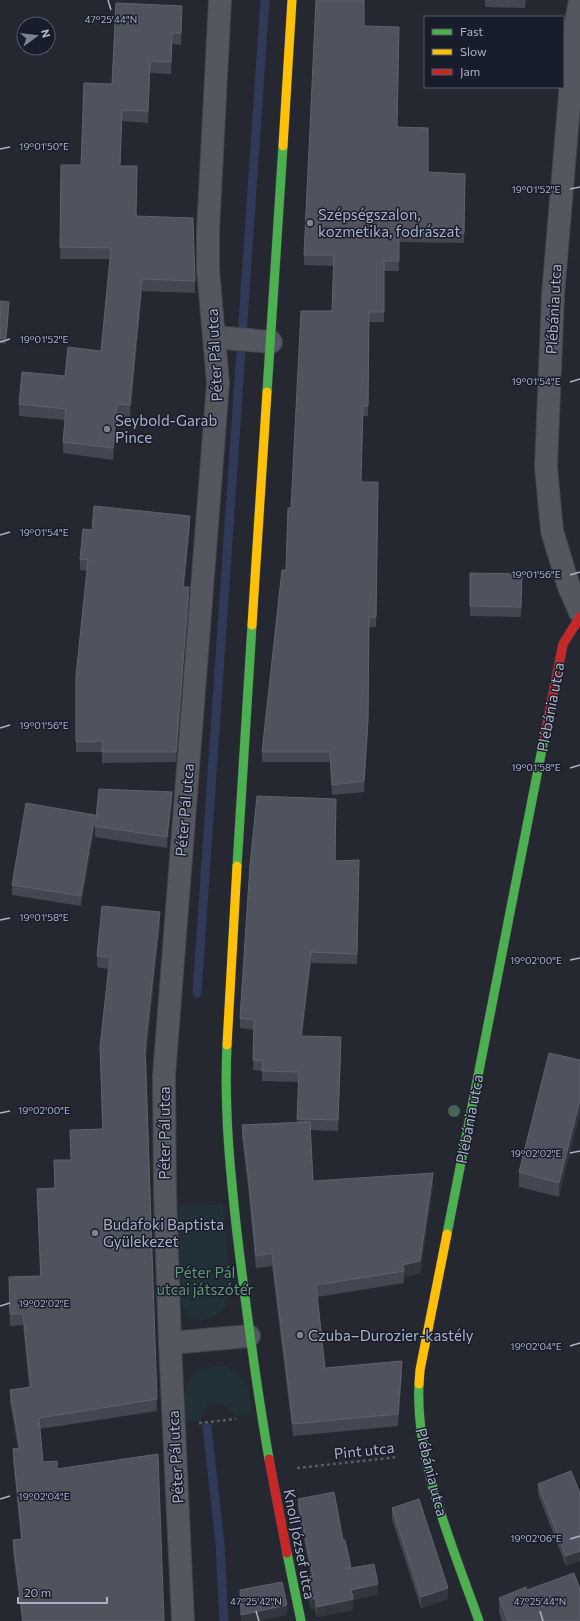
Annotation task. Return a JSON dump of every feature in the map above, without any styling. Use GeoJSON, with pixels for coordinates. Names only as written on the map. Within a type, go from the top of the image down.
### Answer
{"type":"FeatureCollection","features":[{"type":"Feature","properties":{"kind":"street","name":"Péter Pál utca"},"geometry":{"type":"LineString","coordinates":[[183,1621],[170,1343],[165,1186],[164,1076],[218,383],[208,270],[208,231],[220,0]]}},
{"type":"Feature","properties":{"kind":"street"},"geometry":{"type":"LineString","coordinates":[[263,1417],[249,1336],[233,1192],[225,1078],[292,0]]}},
{"type":"Feature","properties":{"kind":"street","name":"Plébánia utca"},"geometry":{"type":"LineString","coordinates":[[580,1],[576,22],[553,296],[546,467],[552,531],[569,587],[580,612]]}},
{"type":"Feature","properties":{"kind":"street"},"geometry":{"type":"LineString","coordinates":[[215,337],[271,342]]}},
{"type":"Feature","properties":{"kind":"street","name":"Plébánia utca"},"geometry":{"type":"LineString","coordinates":[[479,1621],[440,1512],[424,1454],[418,1404],[420,1370],[563,644],[580,617]]}},
{"type":"Feature","properties":{"kind":"street"},"geometry":{"type":"LineString","coordinates":[[170,1343],[249,1336]]}},
{"type":"Feature","properties":{"kind":"street","name":"Knoll József utca"},"geometry":{"type":"LineString","coordinates":[[263,1417],[289,1566],[301,1621]]}},
{"type":"Feature","properties":{"kind":"path"},"geometry":{"type":"LineString","coordinates":[[174,1426],[263,1417]]}},
{"type":"Feature","properties":{"kind":"path","name":"Pint utca"},"geometry":{"type":"LineString","coordinates":[[306,1467],[424,1454]]}},
{"type":"Feature","properties":{"kind":"green space","name":"Péter Pál utcai játszótér"},"geometry":{"type":"Polygon","coordinates":[[[223,1204],[230,1282],[229,1293],[226,1303],[221,1311],[213,1317],[197,1320],[188,1315],[181,1302],[178,1205],[223,1204]]]}},
{"type":"Feature","properties":{"kind":"green space"},"geometry":{"type":"Polygon","coordinates":[[[222,1366],[238,1373],[243,1378],[250,1398],[252,1414],[234,1416],[231,1410],[226,1406],[216,1403],[206,1408],[202,1413],[201,1420],[184,1422],[184,1400],[188,1383],[193,1376],[200,1371],[222,1366]]]}},
{"type":"Feature","properties":{"kind":"building"},"geometry":{"type":"Polygon","coordinates":[[[316,0],[364,0],[364,26],[399,27],[397,127],[428,128],[428,172],[465,174],[464,233],[399,232],[399,261],[384,261],[384,312],[369,312],[368,406],[363,406],[361,482],[378,482],[376,617],[369,617],[368,720],[364,781],[332,785],[330,752],[262,752],[282,570],[286,570],[288,508],[291,508],[301,311],[332,311],[334,255],[304,255],[316,0]]]}},
{"type":"Feature","properties":{"kind":"building"},"geometry":{"type":"Polygon","coordinates":[[[116,3],[182,6],[181,33],[172,33],[171,62],[150,61],[148,111],[122,110],[120,166],[137,166],[136,216],[193,218],[195,281],[142,279],[130,405],[117,404],[113,448],[63,442],[66,409],[19,404],[22,372],[65,376],[68,347],[101,351],[111,248],[60,247],[61,165],[81,165],[84,83],[112,84],[116,3]]]}},
{"type":"Feature","properties":{"kind":"building"},"geometry":{"type":"Polygon","coordinates":[[[0,301],[9,302],[6,338],[0,338],[0,301]]]}},
{"type":"Feature","properties":{"kind":"building"},"geometry":{"type":"Polygon","coordinates":[[[94,506],[190,516],[183,587],[189,587],[176,752],[102,752],[103,741],[76,742],[76,676],[88,560],[80,559],[83,529],[92,530],[94,506]]]}},
{"type":"Feature","properties":{"kind":"building"},"geometry":{"type":"Polygon","coordinates":[[[470,573],[522,574],[521,607],[470,606],[470,573]]]}},
{"type":"Feature","properties":{"kind":"building"},"geometry":{"type":"Polygon","coordinates":[[[99,789],[172,792],[167,837],[95,826],[99,789]]]}},
{"type":"Feature","properties":{"kind":"building"},"geometry":{"type":"Polygon","coordinates":[[[257,796],[336,799],[335,861],[359,860],[357,954],[311,952],[301,1036],[341,1037],[338,1120],[297,1119],[299,1072],[262,1071],[263,1061],[253,1060],[254,1020],[240,1018],[250,865],[257,796]]]}},
{"type":"Feature","properties":{"kind":"building"},"geometry":{"type":"Polygon","coordinates":[[[26,803],[95,815],[81,896],[12,885],[26,803]]]}},
{"type":"Feature","properties":{"kind":"building"},"geometry":{"type":"Polygon","coordinates":[[[102,906],[160,912],[145,1047],[157,1399],[39,1418],[43,1462],[57,1461],[57,1469],[158,1454],[164,1621],[23,1621],[13,1540],[22,1539],[13,1449],[20,1448],[10,1390],[31,1387],[23,1314],[10,1314],[9,1277],[41,1276],[37,1189],[55,1188],[54,1160],[71,1160],[70,1130],[103,1129],[100,1047],[110,957],[97,956],[102,906]]]}},
{"type":"Feature","properties":{"kind":"building"},"geometry":{"type":"Polygon","coordinates":[[[549,1053],[580,1060],[580,1100],[559,1183],[519,1172],[549,1053]]]}},
{"type":"Feature","properties":{"kind":"building"},"geometry":{"type":"Polygon","coordinates":[[[310,1122],[313,1181],[433,1173],[420,1261],[403,1265],[404,1271],[316,1285],[325,1368],[402,1361],[398,1414],[293,1424],[272,1253],[256,1256],[242,1125],[310,1122]]]}},
{"type":"Feature","properties":{"kind":"building"},"geometry":{"type":"Polygon","coordinates":[[[571,1471],[580,1493],[580,1551],[566,1556],[538,1484],[571,1471]]]}},
{"type":"Feature","properties":{"kind":"building"},"geometry":{"type":"Polygon","coordinates":[[[334,1492],[343,1540],[345,1540],[351,1567],[346,1569],[374,1564],[378,1584],[351,1590],[353,1599],[317,1607],[315,1598],[311,1599],[307,1577],[313,1576],[298,1499],[334,1492]]]}},
{"type":"Feature","properties":{"kind":"building"},"geometry":{"type":"Polygon","coordinates":[[[419,1499],[448,1588],[421,1597],[392,1508],[419,1499]]]}},
{"type":"Feature","properties":{"kind":"building"},"geometry":{"type":"Polygon","coordinates":[[[574,1573],[580,1589],[580,1621],[508,1621],[499,1598],[526,1587],[527,1590],[574,1573]]]}},
{"type":"Feature","properties":{"kind":"building"},"geometry":{"type":"Polygon","coordinates":[[[282,1582],[287,1605],[241,1615],[240,1590],[282,1582]]]}},
{"type":"Feature","properties":{"kind":"waterway"},"geometry":{"type":"LineString","coordinates":[[197,993],[265,0]]}},
{"type":"Feature","properties":{"kind":"waterway"},"geometry":{"type":"LineString","coordinates":[[207,1427],[220,1543],[224,1621]]}},
{"type":"Feature","properties":{"kind":"traffic: fast"},"geometry":{"type":"LineString","coordinates":[[267,392],[283,146]]}},
{"type":"Feature","properties":{"kind":"traffic: fast"},"geometry":{"type":"LineString","coordinates":[[237,866],[252,625]]}},
{"type":"Feature","properties":{"kind":"traffic: fast"},"geometry":{"type":"LineString","coordinates":[[447,1234],[544,739]]}},
{"type":"Feature","properties":{"kind":"traffic: fast"},"geometry":{"type":"LineString","coordinates":[[227,1045],[227,1116],[234,1209],[240,1261],[269,1459]]}},
{"type":"Feature","properties":{"kind":"traffic: fast"},"geometry":{"type":"LineString","coordinates":[[419,1384],[419,1414],[429,1474],[448,1534],[479,1621]]}},
{"type":"Feature","properties":{"kind":"traffic: fast"},"geometry":{"type":"LineString","coordinates":[[287,1553],[301,1621]]}},
{"type":"Feature","properties":{"kind":"traffic: slow"},"geometry":{"type":"LineString","coordinates":[[283,146],[292,0]]}},
{"type":"Feature","properties":{"kind":"traffic: slow"},"geometry":{"type":"LineString","coordinates":[[252,625],[267,392]]}},
{"type":"Feature","properties":{"kind":"traffic: slow"},"geometry":{"type":"LineString","coordinates":[[227,1045],[237,866]]}},
{"type":"Feature","properties":{"kind":"traffic: slow"},"geometry":{"type":"LineString","coordinates":[[419,1384],[420,1370],[447,1234]]}},
{"type":"Feature","properties":{"kind":"traffic: jam"},"geometry":{"type":"LineString","coordinates":[[544,739],[563,644],[580,617]]}},
{"type":"Feature","properties":{"kind":"traffic: jam"},"geometry":{"type":"LineString","coordinates":[[269,1459],[287,1553]]}},
{"type":"Feature","properties":{"kind":"place","name":"Szépségszalon, kozmetika, fodrászat"},"geometry":{"type":"Point","coordinates":[310,223]}},
{"type":"Feature","properties":{"kind":"place","name":"Seybold-Garab Pince"},"geometry":{"type":"Point","coordinates":[107,429]}},
{"type":"Feature","properties":{"kind":"place","name":"Budafoki Baptista Gyülekezet"},"geometry":{"type":"Point","coordinates":[95,1233]}},
{"type":"Feature","properties":{"kind":"place","name":"Czuba–Durozier-kastély"},"geometry":{"type":"Point","coordinates":[300,1335]}}]}
